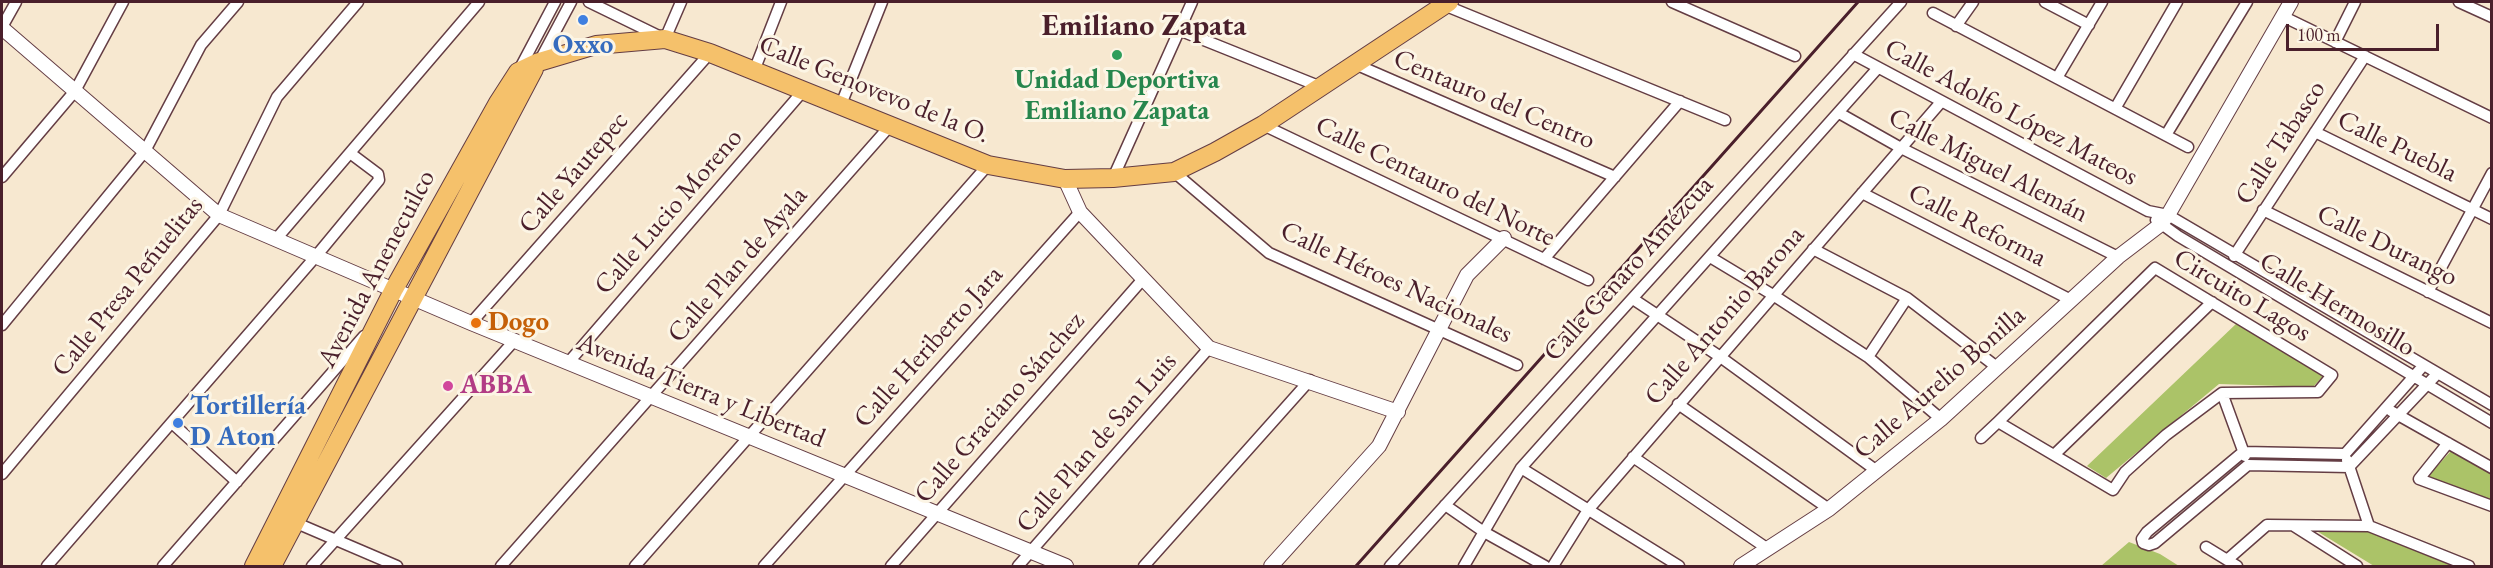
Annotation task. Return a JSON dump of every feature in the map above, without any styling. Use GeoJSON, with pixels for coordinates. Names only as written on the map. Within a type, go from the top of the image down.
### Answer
{"type":"FeatureCollection","features":[{"type":"Feature","properties":{"kind":"main road","name":"Calle Genovevo de la O."},"geometry":{"type":"LineString","coordinates":[[518,72],[538,62],[596,45],[665,39],[710,53],[988,165],[1065,179],[1113,178],[1174,172],[1263,125],[1446,3]]}},
{"type":"Feature","properties":{"kind":"main road","name":"Avenida Anenecuilco"},"geometry":{"type":"LineString","coordinates":[[272,567],[411,298],[538,62]]}},
{"type":"Feature","properties":{"kind":"main road","name":"Avenida Anenecuilco"},"geometry":{"type":"LineString","coordinates":[[254,567],[394,289],[518,72]]}},
{"type":"Feature","properties":{"kind":"street"},"geometry":{"type":"LineString","coordinates":[[2,28],[16,2]]}},
{"type":"Feature","properties":{"kind":"street"},"geometry":{"type":"LineString","coordinates":[[2,177],[75,91],[123,2]]}},
{"type":"Feature","properties":{"kind":"street"},"geometry":{"type":"LineString","coordinates":[[2,325],[145,151],[201,45],[238,2]]}},
{"type":"Feature","properties":{"kind":"street","name":"Calle Presa Peñuelitas"},"geometry":{"type":"LineString","coordinates":[[3,469],[219,214],[277,98],[358,2]]}},
{"type":"Feature","properties":{"kind":"street"},"geometry":{"type":"LineString","coordinates":[[277,238],[478,2]]}},
{"type":"Feature","properties":{"kind":"street","name":"Avenida Anenecuilco"},"geometry":{"type":"LineString","coordinates":[[518,72],[555,2]]}},
{"type":"Feature","properties":{"kind":"street","name":"Avenida Anenecuilco"},"geometry":{"type":"LineString","coordinates":[[538,62],[571,2]]}},
{"type":"Feature","properties":{"kind":"street","name":"Calle Genovevo de la O."},"geometry":{"type":"LineString","coordinates":[[589,2],[665,39]]}},
{"type":"Feature","properties":{"kind":"street"},"geometry":{"type":"LineString","coordinates":[[665,39],[681,2]]}},
{"type":"Feature","properties":{"kind":"street"},"geometry":{"type":"LineString","coordinates":[[754,71],[781,2]]}},
{"type":"Feature","properties":{"kind":"street"},"geometry":{"type":"LineString","coordinates":[[840,107],[882,2]]}},
{"type":"Feature","properties":{"kind":"street"},"geometry":{"type":"LineString","coordinates":[[1113,178],[1192,2]]}},
{"type":"Feature","properties":{"kind":"street"},"geometry":{"type":"LineString","coordinates":[[1672,2],[1795,56]]}},
{"type":"Feature","properties":{"kind":"street","name":"Calle Genaro Amézcua"},"geometry":{"type":"LineString","coordinates":[[1390,567],[1900,2]]}},
{"type":"Feature","properties":{"kind":"street"},"geometry":{"type":"LineString","coordinates":[[1956,26],[1973,2]]}},
{"type":"Feature","properties":{"kind":"street"},"geometry":{"type":"LineString","coordinates":[[2045,2],[2089,25]]}},
{"type":"Feature","properties":{"kind":"street"},"geometry":{"type":"LineString","coordinates":[[2057,78],[2102,2]]}},
{"type":"Feature","properties":{"kind":"street"},"geometry":{"type":"LineString","coordinates":[[2116,107],[2177,2]]}},
{"type":"Feature","properties":{"kind":"street"},"geometry":{"type":"LineString","coordinates":[[2166,135],[2247,2]]}},
{"type":"Feature","properties":{"kind":"street"},"geometry":{"type":"LineString","coordinates":[[2164,220],[2291,2]]}},
{"type":"Feature","properties":{"kind":"street"},"geometry":{"type":"LineString","coordinates":[[2335,42],[2355,2]]}},
{"type":"Feature","properties":{"kind":"street"},"geometry":{"type":"LineString","coordinates":[[2459,2],[2492,17]]}},
{"type":"Feature","properties":{"kind":"street"},"geometry":{"type":"LineString","coordinates":[[1446,3],[1725,120]]}},
{"type":"Feature","properties":{"kind":"street"},"geometry":{"type":"LineString","coordinates":[[1933,14],[2116,107],[2188,147]]}},
{"type":"Feature","properties":{"kind":"street"},"geometry":{"type":"LineString","coordinates":[[2282,16],[2492,118]]}},
{"type":"Feature","properties":{"kind":"street","name":"Avenida Tierra y Libertad"},"geometry":{"type":"LineString","coordinates":[[2,28],[219,214],[514,341],[1066,567]]}},
{"type":"Feature","properties":{"kind":"street"},"geometry":{"type":"LineString","coordinates":[[1179,30],[1321,87]]}},
{"type":"Feature","properties":{"kind":"street","name":"Calle Yautepec"},"geometry":{"type":"LineString","coordinates":[[471,323],[710,53]]}},
{"type":"Feature","properties":{"kind":"street","name":"Calle Adolfo López Mateos"},"geometry":{"type":"LineString","coordinates":[[1853,54],[1877,69],[2164,220]]}},
{"type":"Feature","properties":{"kind":"street","name":"Calle Tabasco"},"geometry":{"type":"LineString","coordinates":[[2234,256],[2365,56]]}},
{"type":"Feature","properties":{"kind":"street","name":"Centauro del Centro"},"geometry":{"type":"LineString","coordinates":[[1355,64],[1615,177]]}},
{"type":"Feature","properties":{"kind":"street"},"geometry":{"type":"LineString","coordinates":[[1464,567],[1521,468],[1877,69]]}},
{"type":"Feature","properties":{"kind":"street","name":"Calle Lucio Moreno"},"geometry":{"type":"LineString","coordinates":[[568,363],[803,91]]}},
{"type":"Feature","properties":{"kind":"street"},"geometry":{"type":"LineString","coordinates":[[1544,259],[1680,102]]}},
{"type":"Feature","properties":{"kind":"street","name":"Calle Antonio Barona"},"geometry":{"type":"LineString","coordinates":[[1553,567],[1588,510],[1941,102]]}},
{"type":"Feature","properties":{"kind":"street","name":"Calle Miguel Alemán"},"geometry":{"type":"LineString","coordinates":[[1839,113],[1901,148],[2118,257]]}},
{"type":"Feature","properties":{"kind":"street","name":"Calle Centauro del Norte"},"geometry":{"type":"LineString","coordinates":[[1263,125],[1588,280]]}},
{"type":"Feature","properties":{"kind":"street","name":"Calle Plan de Ayala"},"geometry":{"type":"LineString","coordinates":[[501,567],[889,127]]}},
{"type":"Feature","properties":{"kind":"street","name":"Calle Puebla"},"geometry":{"type":"LineString","coordinates":[[2315,132],[2492,219]]}},
{"type":"Feature","properties":{"kind":"street"},"geometry":{"type":"LineString","coordinates":[[47,567],[379,180],[378,174],[350,153]]}},
{"type":"Feature","properties":{"kind":"street"},"geometry":{"type":"LineString","coordinates":[[635,567],[751,438],[988,165]]}},
{"type":"Feature","properties":{"kind":"street","name":"Calle Héroes Nacionales"},"geometry":{"type":"LineString","coordinates":[[1174,172],[1269,253],[1442,328],[1517,364]]}},
{"type":"Feature","properties":{"kind":"street"},"geometry":{"type":"LineString","coordinates":[[2428,292],[2492,173]]}},
{"type":"Feature","properties":{"kind":"street"},"geometry":{"type":"LineString","coordinates":[[1065,179],[1080,212],[1209,348],[1310,380],[1398,412]]}},
{"type":"Feature","properties":{"kind":"street","name":"Calle Reforma"},"geometry":{"type":"LineString","coordinates":[[1862,193],[2071,300]]}},
{"type":"Feature","properties":{"kind":"street","name":"Calle Durango"},"geometry":{"type":"LineString","coordinates":[[2263,210],[2492,323]]}},
{"type":"Feature","properties":{"kind":"street","name":"Calle Heriberto Jara"},"geometry":{"type":"LineString","coordinates":[[764,567],[1080,212]]}},
{"type":"Feature","properties":{"kind":"street","name":"Calle Hermosillo"},"geometry":{"type":"LineString","coordinates":[[2164,220],[2234,256],[2492,405]]}},
{"type":"Feature","properties":{"kind":"street","name":"Calle Hermosillo"},"geometry":{"type":"LineString","coordinates":[[2164,220],[2426,385],[2492,423]]}},
{"type":"Feature","properties":{"kind":"street","name":"Calle Aurelio Bonilla"},"geometry":{"type":"LineString","coordinates":[[1742,567],[1829,509],[1941,419],[2118,257],[2164,220]]}},
{"type":"Feature","properties":{"kind":"street"},"geometry":{"type":"LineString","coordinates":[[1270,567],[1379,446],[1442,328],[1467,275],[1504,238]]}},
{"type":"Feature","properties":{"kind":"street"},"geometry":{"type":"LineString","coordinates":[[1813,249],[1907,298],[1998,368]]}},
{"type":"Feature","properties":{"kind":"street"},"geometry":{"type":"LineString","coordinates":[[1710,257],[1868,357],[1941,419]]}},
{"type":"Feature","properties":{"kind":"street","name":"Circuito Lagos"},"geometry":{"type":"LineString","coordinates":[[1981,438],[2155,268],[2332,375],[2318,392],[2222,393]]}},
{"type":"Feature","properties":{"kind":"street","name":"Calle Graciano Sánchez"},"geometry":{"type":"LineString","coordinates":[[891,567],[1143,279]]}},
{"type":"Feature","properties":{"kind":"street"},"geometry":{"type":"LineString","coordinates":[[1868,357],[1907,298]]}},
{"type":"Feature","properties":{"kind":"street"},"geometry":{"type":"LineString","coordinates":[[1633,299],[1719,356],[1877,471]]}},
{"type":"Feature","properties":{"kind":"street"},"geometry":{"type":"LineString","coordinates":[[2054,455],[2212,302]]}},
{"type":"Feature","properties":{"kind":"street"},"geometry":{"type":"LineString","coordinates":[[163,567],[380,318]]}},
{"type":"Feature","properties":{"kind":"street"},"geometry":{"type":"LineString","coordinates":[[312,567],[514,341]]}},
{"type":"Feature","properties":{"kind":"street","name":"Calle Plan de San Luis"},"geometry":{"type":"LineString","coordinates":[[1018,567],[1209,348]]}},
{"type":"Feature","properties":{"kind":"street"},"geometry":{"type":"LineString","coordinates":[[2345,454],[2423,366]]}},
{"type":"Feature","properties":{"kind":"street"},"geometry":{"type":"LineString","coordinates":[[2345,454],[2243,452],[2147,532],[2142,539],[2143,543],[2149,545],[2156,543],[2248,465],[2349,467],[2437,374]]}},
{"type":"Feature","properties":{"kind":"street"},"geometry":{"type":"LineString","coordinates":[[1144,567],[1310,380]]}},
{"type":"Feature","properties":{"kind":"street"},"geometry":{"type":"LineString","coordinates":[[1998,422],[2113,490],[2125,472],[2166,435],[2222,393],[2248,465]]}},
{"type":"Feature","properties":{"kind":"street"},"geometry":{"type":"LineString","coordinates":[[1678,404],[1829,509]]}},
{"type":"Feature","properties":{"kind":"street"},"geometry":{"type":"LineString","coordinates":[[2385,408],[2492,468]]}},
{"type":"Feature","properties":{"kind":"street"},"geometry":{"type":"LineString","coordinates":[[172,423],[237,482]]}},
{"type":"Feature","properties":{"kind":"street"},"geometry":{"type":"LineString","coordinates":[[2448,443],[2419,479],[2492,506]]}},
{"type":"Feature","properties":{"kind":"street"},"geometry":{"type":"LineString","coordinates":[[2345,454],[2369,526]]}},
{"type":"Feature","properties":{"kind":"street"},"geometry":{"type":"LineString","coordinates":[[1633,457],[1768,549]]}},
{"type":"Feature","properties":{"kind":"street"},"geometry":{"type":"LineString","coordinates":[[1521,468],[1679,567]]}},
{"type":"Feature","properties":{"kind":"street"},"geometry":{"type":"LineString","coordinates":[[1445,505],[1484,532],[1545,567]]}},
{"type":"Feature","properties":{"kind":"street"},"geometry":{"type":"LineString","coordinates":[[294,522],[397,567]]}},
{"type":"Feature","properties":{"kind":"street"},"geometry":{"type":"LineString","coordinates":[[2227,560],[2267,525],[2369,526],[2469,567]]}},
{"type":"Feature","properties":{"kind":"street"},"geometry":{"type":"LineString","coordinates":[[2293,525],[2357,567]]}},
{"type":"Feature","properties":{"kind":"street"},"geometry":{"type":"LineString","coordinates":[[2206,547],[2237,567]]}},
{"type":"Feature","properties":{"kind":"green space"},"geometry":{"type":"Polygon","coordinates":[[[2237,323],[2323,376],[2313,387],[2219,384],[2106,478],[2087,466],[2237,323]]]}},
{"type":"Feature","properties":{"kind":"green space"},"geometry":{"type":"Polygon","coordinates":[[[2451,451],[2491,474],[2491,502],[2427,477],[2451,451]]]}},
{"type":"Feature","properties":{"kind":"green space"},"geometry":{"type":"Polygon","coordinates":[[[2315,530],[2366,531],[2455,566],[2374,566],[2315,530]]]}},
{"type":"Feature","properties":{"kind":"green space"},"geometry":{"type":"Polygon","coordinates":[[[2129,542],[2160,554],[2179,566],[2101,566],[2129,542]]]}},
{"type":"Feature","properties":{"kind":"railway"},"geometry":{"type":"LineString","coordinates":[[1356,566],[1858,2]]}},
{"type":"Feature","properties":{"kind":"place","name":"Oxxo"},"geometry":{"type":"Point","coordinates":[583,20]}},
{"type":"Feature","properties":{"kind":"place","name":"Unidad Deportiva Emiliano Zapata"},"geometry":{"type":"Point","coordinates":[1117,55]}},
{"type":"Feature","properties":{"kind":"place","name":"Dogo"},"geometry":{"type":"Point","coordinates":[476,323]}},
{"type":"Feature","properties":{"kind":"place","name":"ABBA"},"geometry":{"type":"Point","coordinates":[448,386]}},
{"type":"Feature","properties":{"kind":"place","name":"Tortillería D Aton"},"geometry":{"type":"Point","coordinates":[178,423]}},
{"type":"Feature","properties":{"kind":"district","name":"Emiliano Zapata"},"geometry":{"type":"Point","coordinates":[1144,27]}}]}
